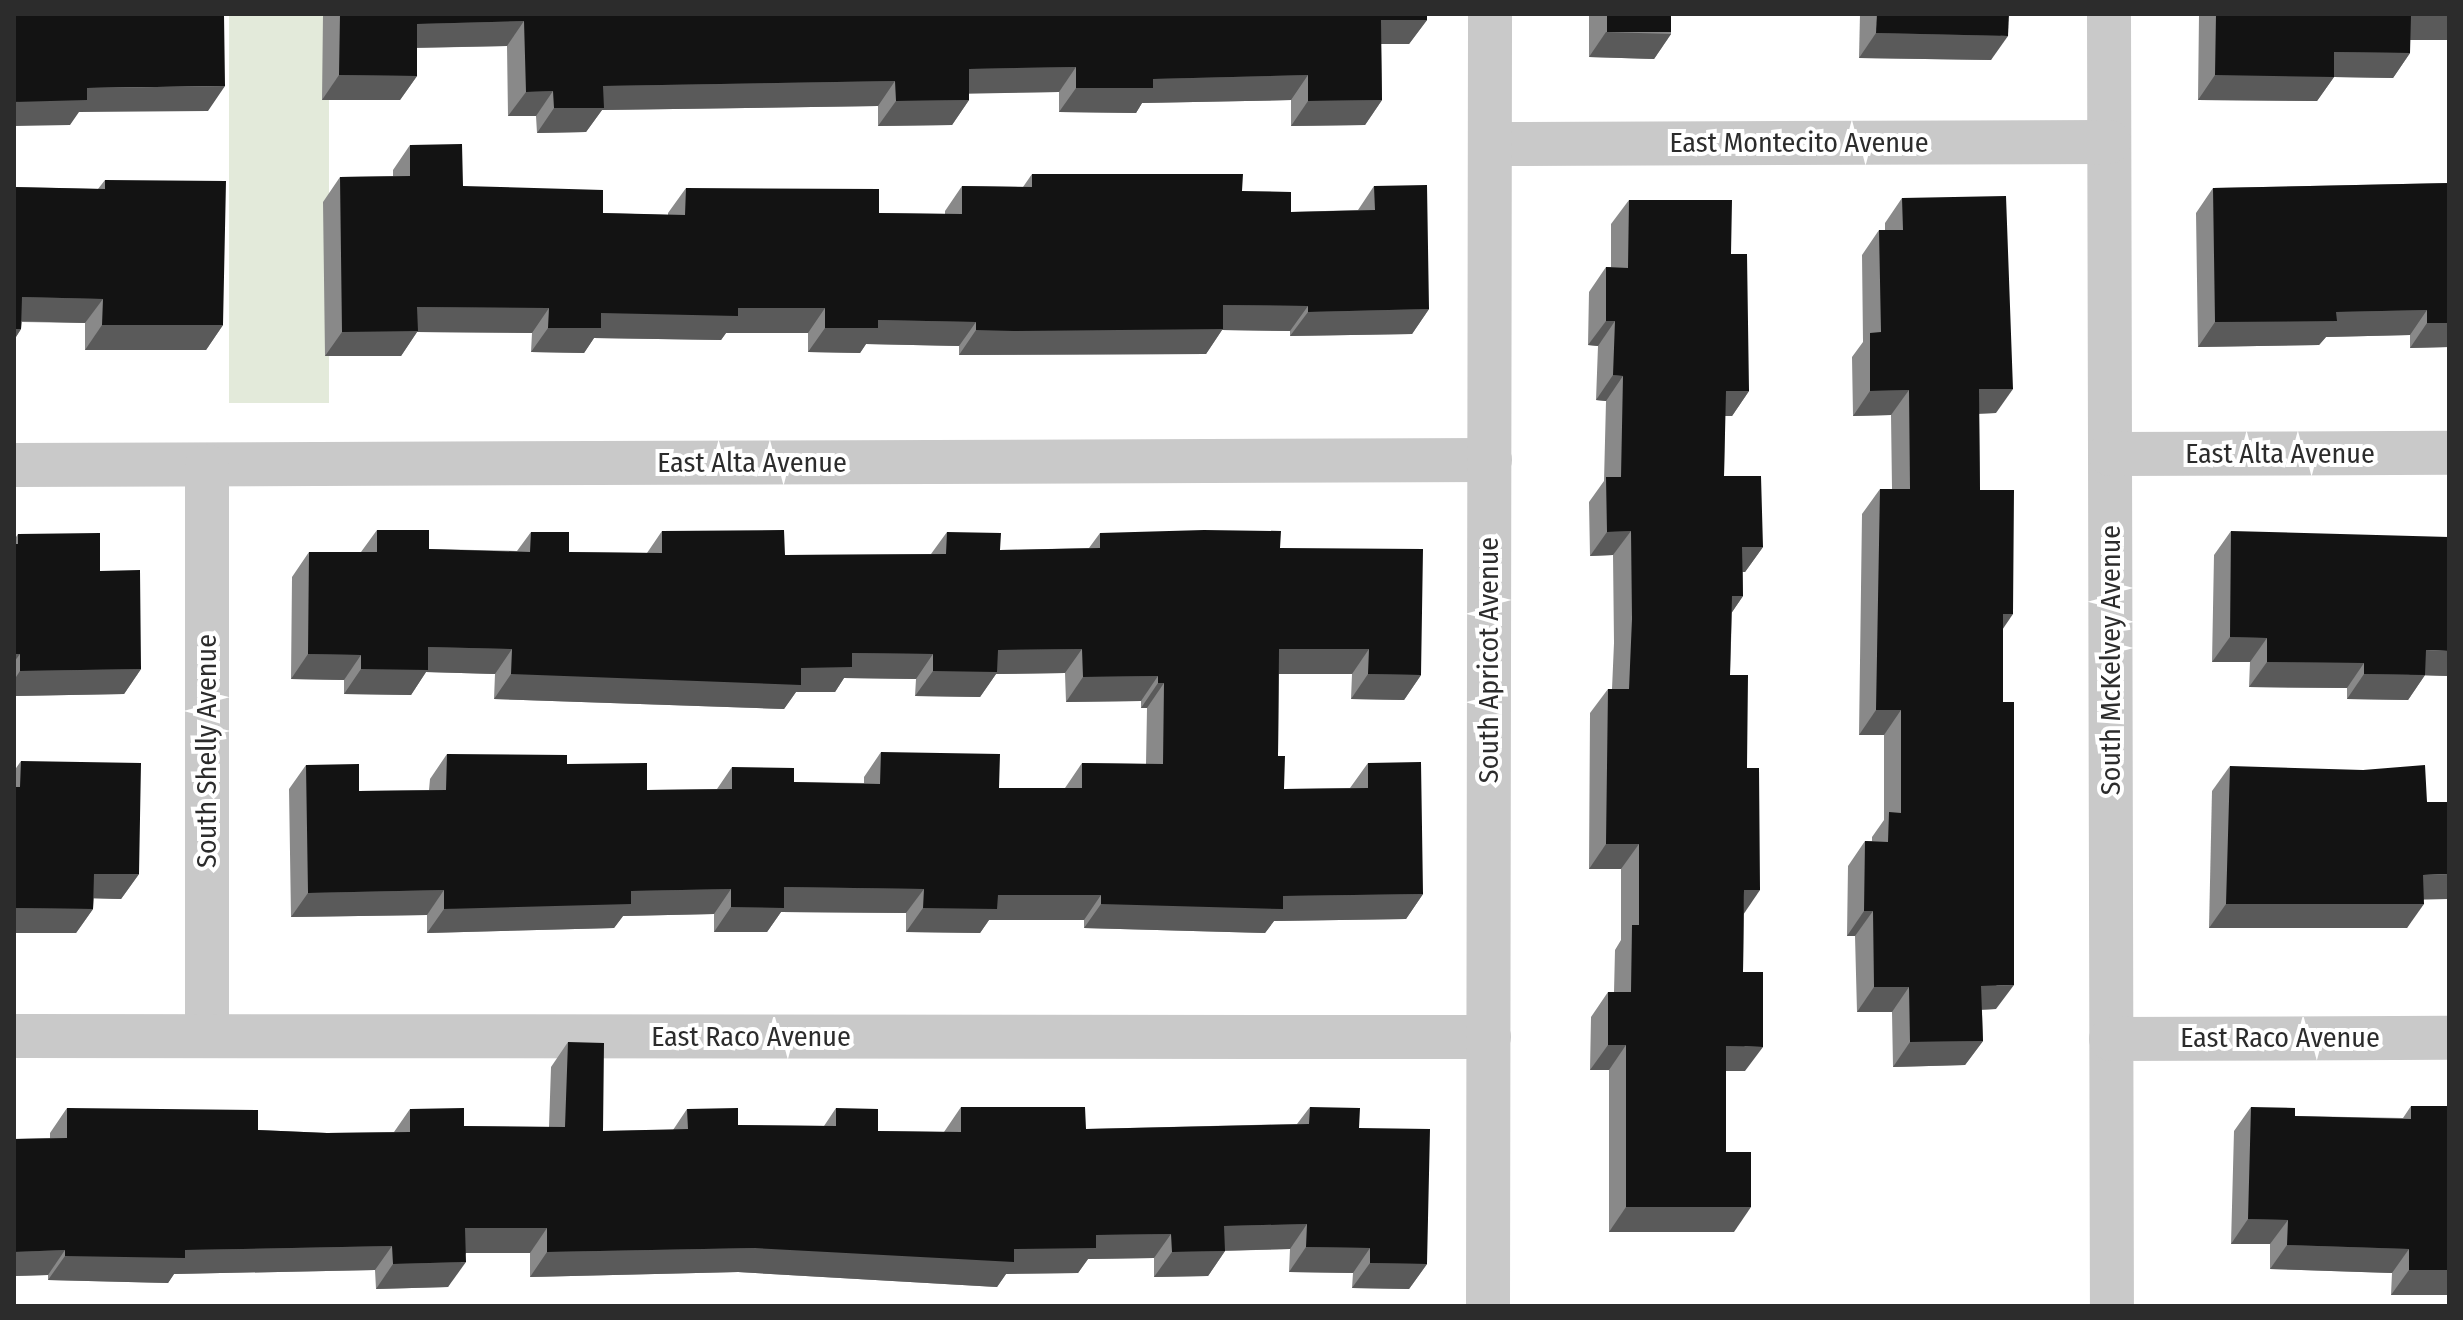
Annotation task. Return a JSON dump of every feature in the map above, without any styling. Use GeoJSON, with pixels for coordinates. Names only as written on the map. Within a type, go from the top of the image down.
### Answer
{"type":"FeatureCollection","features":[{"type":"Feature","properties":{"kind":"street","name":"South Apricot Avenue"},"geometry":{"type":"LineString","coordinates":[[1488,1306],[1490,14]]}},
{"type":"Feature","properties":{"kind":"street","name":"South McKelvey Avenue"},"geometry":{"type":"LineString","coordinates":[[2109,14],[2112,1306]]}},
{"type":"Feature","properties":{"kind":"street","name":"East Montecito Avenue"},"geometry":{"type":"LineString","coordinates":[[1490,144],[2109,142]]}},
{"type":"Feature","properties":{"kind":"street","name":"East Alta Avenue"},"geometry":{"type":"LineString","coordinates":[[2110,454],[2449,453]]}},
{"type":"Feature","properties":{"kind":"street","name":"East Alta Avenue"},"geometry":{"type":"LineString","coordinates":[[14,465],[1490,460]]}},
{"type":"Feature","properties":{"kind":"street","name":"South Shelly Avenue"},"geometry":{"type":"LineString","coordinates":[[207,466],[207,1036]]}},
{"type":"Feature","properties":{"kind":"street","name":"East Raco Avenue"},"geometry":{"type":"LineString","coordinates":[[14,1036],[1489,1037]]}},
{"type":"Feature","properties":{"kind":"street","name":"East Raco Avenue"},"geometry":{"type":"LineString","coordinates":[[2111,1039],[2449,1038]]}},
{"type":"Feature","properties":{"kind":"green space"},"geometry":{"type":"Polygon","coordinates":[[[229,14],[329,14],[329,403],[229,403],[229,14]]]}},
{"type":"Feature","properties":{"kind":"building"},"geometry":{"type":"Polygon","coordinates":[[[14,14],[224,14],[225,86],[87,88],[87,100],[14,102],[14,14]]]}},
{"type":"Feature","properties":{"kind":"building"},"geometry":{"type":"Polygon","coordinates":[[[340,14],[1427,14],[1427,20],[1381,20],[1382,100],[1308,101],[1308,75],[1153,79],[1153,88],[1076,88],[1076,67],[969,69],[969,100],[896,101],[895,81],[603,86],[604,108],[554,108],[553,91],[526,92],[524,21],[417,24],[417,76],[339,75],[340,14]]]}},
{"type":"Feature","properties":{"kind":"building"},"geometry":{"type":"Polygon","coordinates":[[[1607,14],[1671,14],[1671,32],[1607,32],[1607,14]]]}},
{"type":"Feature","properties":{"kind":"building"},"geometry":{"type":"Polygon","coordinates":[[[1877,14],[2009,14],[2008,36],[1876,33],[1877,14]]]}},
{"type":"Feature","properties":{"kind":"building"},"geometry":{"type":"Polygon","coordinates":[[[2216,14],[2449,16],[2411,16],[2410,53],[2334,52],[2334,77],[2215,75],[2216,14]]]}},
{"type":"Feature","properties":{"kind":"building"},"geometry":{"type":"Polygon","coordinates":[[[462,144],[463,186],[603,190],[603,213],[685,215],[686,188],[879,189],[879,213],[962,214],[962,186],[1032,187],[1032,174],[1243,174],[1242,191],[1291,192],[1291,212],[1375,210],[1374,186],[1427,185],[1429,309],[1308,312],[1308,306],[1223,305],[1223,329],[1014,331],[976,330],[976,322],[878,320],[878,328],[825,328],[825,308],[738,308],[738,316],[601,313],[601,328],[548,328],[549,308],[417,307],[418,331],[342,332],[340,177],[410,176],[410,145],[462,144]]]}},
{"type":"Feature","properties":{"kind":"building"},"geometry":{"type":"Polygon","coordinates":[[[105,180],[226,181],[223,325],[102,325],[103,299],[22,297],[21,329],[14,329],[14,187],[105,189],[105,180]]]}},
{"type":"Feature","properties":{"kind":"building"},"geometry":{"type":"Polygon","coordinates":[[[2449,183],[2449,323],[2427,323],[2427,310],[2336,312],[2337,321],[2215,322],[2213,188],[2449,183]]]}},
{"type":"Feature","properties":{"kind":"building"},"geometry":{"type":"Polygon","coordinates":[[[2006,196],[2013,389],[1979,389],[1980,490],[2014,490],[2013,614],[2003,614],[2003,702],[2014,702],[2014,985],[1981,986],[1983,1041],[1910,1042],[1909,987],[1874,987],[1873,911],[1864,911],[1865,841],[1888,842],[1889,812],[1901,813],[1901,710],[1876,710],[1880,489],[1910,489],[1909,390],[1870,391],[1870,333],[1881,332],[1879,230],[1903,230],[1902,198],[2006,196]]]}},
{"type":"Feature","properties":{"kind":"building"},"geometry":{"type":"Polygon","coordinates":[[[1629,200],[1732,200],[1731,254],[1747,254],[1749,391],[1726,391],[1724,476],[1761,476],[1763,547],[1742,547],[1743,596],[1732,596],[1730,675],[1748,675],[1747,768],[1759,768],[1760,890],[1744,890],[1743,972],[1763,972],[1763,1047],[1726,1046],[1726,1152],[1751,1152],[1751,1207],[1626,1207],[1626,1045],[1608,1045],[1608,992],[1631,992],[1632,925],[1639,925],[1639,844],[1606,844],[1608,689],[1629,689],[1632,619],[1631,531],[1607,532],[1606,477],[1621,477],[1623,376],[1613,375],[1615,321],[1606,321],[1606,267],[1628,268],[1629,200]]]}},
{"type":"Feature","properties":{"kind":"building"},"geometry":{"type":"Polygon","coordinates":[[[377,530],[429,530],[429,549],[530,552],[531,532],[569,532],[569,552],[662,553],[662,531],[784,530],[785,555],[946,554],[947,532],[1001,533],[1000,550],[1100,548],[1100,533],[1204,530],[1281,531],[1280,548],[1423,549],[1421,675],[1368,674],[1369,649],[1279,649],[1278,756],[1285,756],[1284,789],[1368,788],[1368,763],[1421,762],[1423,894],[1283,896],[1283,909],[1101,904],[1101,895],[998,895],[997,909],[923,908],[924,889],[784,887],[784,908],[731,907],[731,889],[631,891],[631,904],[444,909],[444,890],[308,893],[306,765],[359,764],[359,791],[446,790],[447,754],[567,755],[567,764],[647,763],[647,790],[732,789],[732,767],[794,768],[794,782],[880,784],[881,752],[1000,754],[999,788],[1082,788],[1082,763],[1163,764],[1164,683],[1158,683],[1158,676],[1083,677],[1082,649],[998,650],[997,672],[933,671],[933,654],[852,653],[852,667],[801,668],[801,685],[511,674],[512,649],[428,647],[428,670],[361,669],[361,655],[308,654],[309,552],[377,552],[377,530]]]}},
{"type":"Feature","properties":{"kind":"building"},"geometry":{"type":"Polygon","coordinates":[[[2231,531],[2449,537],[2449,651],[2426,650],[2425,675],[2364,674],[2364,663],[2267,662],[2267,638],[2230,637],[2231,531]]]}},
{"type":"Feature","properties":{"kind":"building"},"geometry":{"type":"Polygon","coordinates":[[[100,533],[100,571],[140,570],[141,669],[20,671],[20,654],[14,654],[14,544],[18,544],[18,534],[100,533]]]}},
{"type":"Feature","properties":{"kind":"building"},"geometry":{"type":"Polygon","coordinates":[[[21,761],[141,763],[139,874],[94,874],[93,909],[14,908],[14,787],[20,787],[21,761]]]}},
{"type":"Feature","properties":{"kind":"building"},"geometry":{"type":"Polygon","coordinates":[[[2425,765],[2427,802],[2449,802],[2449,874],[2423,875],[2424,904],[2226,904],[2230,766],[2363,770],[2425,765]]]}},
{"type":"Feature","properties":{"kind":"building"},"geometry":{"type":"Polygon","coordinates":[[[568,1042],[604,1043],[603,1131],[688,1129],[687,1109],[738,1108],[738,1125],[836,1126],[836,1108],[878,1109],[878,1131],[961,1132],[961,1107],[1085,1107],[1086,1129],[1309,1124],[1310,1107],[1360,1108],[1359,1128],[1430,1129],[1427,1264],[1370,1263],[1370,1248],[1306,1247],[1307,1224],[1224,1226],[1225,1251],[1172,1252],[1171,1234],[1096,1235],[1096,1248],[1014,1249],[1014,1262],[755,1248],[547,1252],[547,1228],[465,1228],[466,1262],[393,1264],[392,1246],[185,1250],[185,1258],[65,1256],[65,1250],[14,1252],[14,1139],[67,1138],[67,1108],[258,1110],[258,1130],[327,1133],[410,1132],[410,1109],[464,1108],[464,1126],[565,1127],[568,1042]]]}},
{"type":"Feature","properties":{"kind":"building"},"geometry":{"type":"Polygon","coordinates":[[[2411,1106],[2449,1106],[2449,1270],[2409,1270],[2409,1249],[2287,1245],[2288,1220],[2248,1219],[2251,1107],[2295,1108],[2295,1116],[2411,1119],[2411,1106]]]}}]}
